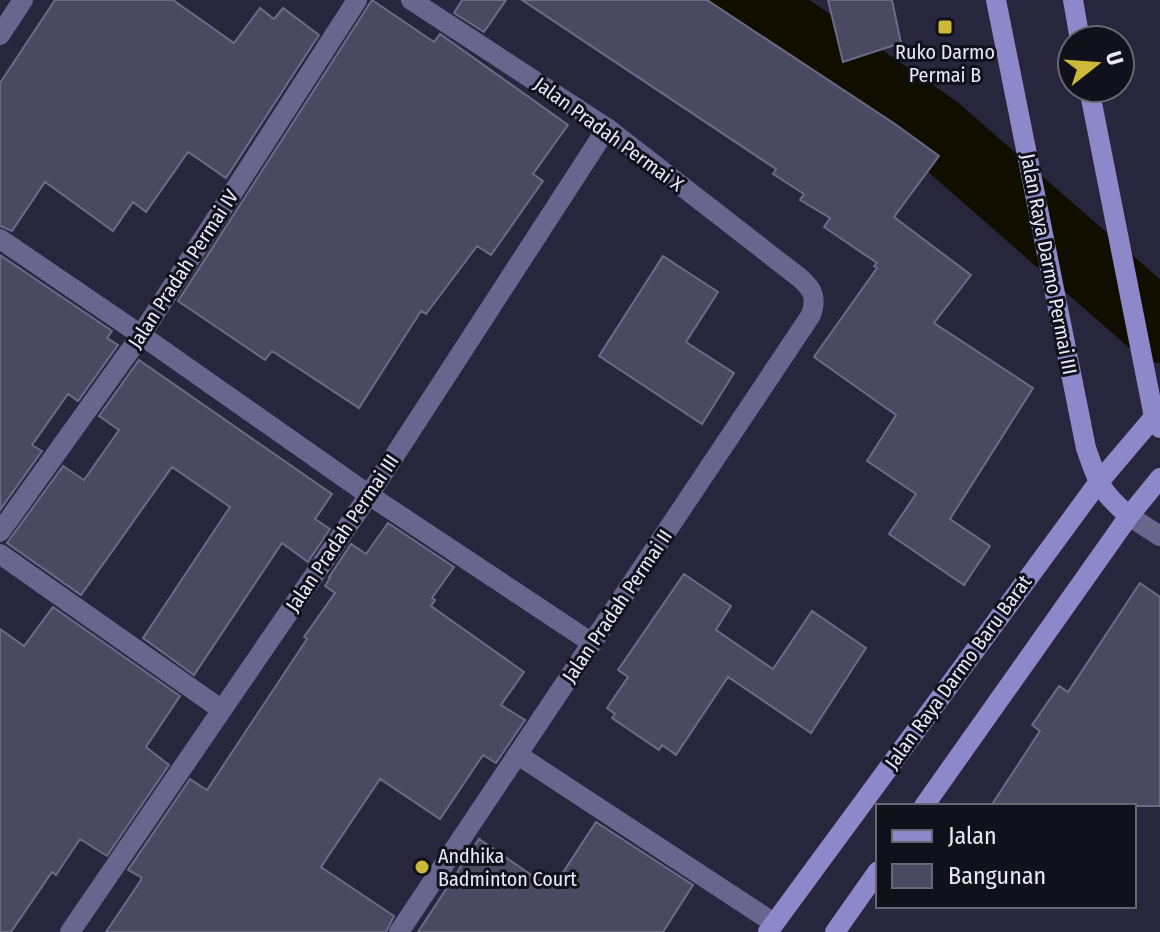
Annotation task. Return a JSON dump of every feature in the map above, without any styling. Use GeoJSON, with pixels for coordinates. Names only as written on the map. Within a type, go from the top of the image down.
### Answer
{"type":"FeatureCollection","features":[{"type":"Feature","properties":{"kind":"main road","name":"Jalan Raya Darmo Permai III"},"geometry":{"type":"LineString","coordinates":[[996,0],[1086,448],[1098,483],[1111,501],[1129,516]]}},
{"type":"Feature","properties":{"kind":"main road"},"geometry":{"type":"LineString","coordinates":[[1073,0],[1077,24]]}},
{"type":"Feature","properties":{"kind":"main road"},"geometry":{"type":"LineString","coordinates":[[1092,104],[1157,422]]}},
{"type":"Feature","properties":{"kind":"main road","name":"Jalan Raya Darmo Baru Barat"},"geometry":{"type":"LineString","coordinates":[[771,927],[1098,483],[1157,422]]}},
{"type":"Feature","properties":{"kind":"main road"},"geometry":{"type":"LineString","coordinates":[[925,804],[1129,516],[1160,478]]}},
{"type":"Feature","properties":{"kind":"main road"},"geometry":{"type":"LineString","coordinates":[[835,932],[876,874]]}},
{"type":"Feature","properties":{"kind":"street"},"geometry":{"type":"LineString","coordinates":[[0,35],[23,0]]}},
{"type":"Feature","properties":{"kind":"street","name":"Jalan Pradah Permai IV"},"geometry":{"type":"LineString","coordinates":[[0,532],[141,335],[357,0]]}},
{"type":"Feature","properties":{"kind":"street","name":"Jalan Pradah Permai X"},"geometry":{"type":"LineString","coordinates":[[411,0],[607,128],[800,278]]}},
{"type":"Feature","properties":{"kind":"street","name":"Jalan Pradah Permai III"},"geometry":{"type":"LineString","coordinates":[[70,932],[369,495],[607,128]]}},
{"type":"Feature","properties":{"kind":"street"},"geometry":{"type":"LineString","coordinates":[[0,239],[369,495],[592,643]]}},
{"type":"Feature","properties":{"kind":"street","name":"Jalan Pradah Permai II"},"geometry":{"type":"LineString","coordinates":[[399,932],[811,315],[814,297],[810,286],[800,278]]}},
{"type":"Feature","properties":{"kind":"street"},"geometry":{"type":"LineString","coordinates":[[1129,516],[1160,536]]}},
{"type":"Feature","properties":{"kind":"street"},"geometry":{"type":"LineString","coordinates":[[0,554],[222,710]]}},
{"type":"Feature","properties":{"kind":"street"},"geometry":{"type":"LineString","coordinates":[[518,755],[771,927]]}},
{"type":"Feature","properties":{"kind":"building"},"geometry":{"type":"Polygon","coordinates":[[[55,0],[173,0],[234,43],[260,8],[274,19],[283,8],[319,35],[226,178],[188,152],[146,212],[133,202],[113,231],[45,182],[12,231],[0,226],[0,83],[55,0]]]}},
{"type":"Feature","properties":{"kind":"building"},"geometry":{"type":"Polygon","coordinates":[[[372,0],[434,42],[440,34],[568,125],[533,174],[543,181],[491,255],[477,246],[426,314],[421,311],[359,408],[272,351],[265,360],[178,301],[372,0]]]}},
{"type":"Feature","properties":{"kind":"building"},"geometry":{"type":"Polygon","coordinates":[[[462,0],[506,0],[484,32],[454,13],[462,0]]]}},
{"type":"Feature","properties":{"kind":"building"},"geometry":{"type":"Polygon","coordinates":[[[522,0],[707,0],[939,156],[894,217],[971,275],[934,323],[1033,388],[950,519],[990,546],[964,585],[889,534],[916,494],[867,461],[896,415],[814,357],[877,268],[874,266],[877,263],[824,227],[830,218],[800,200],[804,194],[773,174],[776,169],[522,0]]]}},
{"type":"Feature","properties":{"kind":"building"},"geometry":{"type":"Polygon","coordinates":[[[828,0],[892,0],[901,43],[843,62],[828,0]]]}},
{"type":"Feature","properties":{"kind":"building"},"geometry":{"type":"Polygon","coordinates":[[[0,255],[112,331],[107,338],[118,345],[78,401],[68,394],[32,445],[42,451],[0,510],[0,255]]]}},
{"type":"Feature","properties":{"kind":"building"},"geometry":{"type":"Polygon","coordinates":[[[663,256],[718,292],[686,342],[734,373],[702,424],[599,356],[663,256]]]}},
{"type":"Feature","properties":{"kind":"building"},"geometry":{"type":"Polygon","coordinates":[[[139,360],[332,494],[315,519],[330,529],[308,562],[282,543],[194,675],[143,638],[230,507],[172,467],[81,595],[7,543],[63,466],[84,480],[119,430],[99,416],[139,360]]]}},
{"type":"Feature","properties":{"kind":"building"},"geometry":{"type":"Polygon","coordinates":[[[388,523],[454,567],[432,598],[435,600],[431,606],[524,672],[501,705],[525,720],[496,763],[483,755],[440,819],[380,779],[321,867],[394,916],[386,932],[106,932],[141,880],[128,870],[190,779],[207,790],[335,593],[325,586],[351,544],[366,554],[388,523]]]}},
{"type":"Feature","properties":{"kind":"building"},"geometry":{"type":"Polygon","coordinates":[[[684,574],[731,606],[716,630],[773,669],[812,611],[866,648],[811,733],[728,677],[676,755],[662,745],[659,750],[612,718],[615,714],[607,708],[628,677],[618,670],[684,574]]]}},
{"type":"Feature","properties":{"kind":"building"},"geometry":{"type":"Polygon","coordinates":[[[1140,583],[1160,597],[1160,806],[992,804],[1040,731],[1032,725],[1059,686],[1068,692],[1140,583]]]}},
{"type":"Feature","properties":{"kind":"building"},"geometry":{"type":"Polygon","coordinates":[[[53,607],[180,696],[146,747],[169,765],[107,856],[80,839],[56,875],[52,872],[11,932],[0,932],[0,629],[24,646],[53,607]]]}},
{"type":"Feature","properties":{"kind":"building"},"geometry":{"type":"Polygon","coordinates":[[[596,822],[693,885],[663,932],[418,932],[479,839],[546,885],[548,882],[554,886],[596,822]]]}},
{"type":"Feature","properties":{"kind":"waterway"},"geometry":{"type":"LineString","coordinates":[[746,0],[936,131],[1160,327]]}},
{"type":"Feature","properties":{"kind":"place","name":"Ruko Darmo Permai B"},"geometry":{"type":"Point","coordinates":[945,27]}},
{"type":"Feature","properties":{"kind":"place","name":"Andhika Badminton Court"},"geometry":{"type":"Point","coordinates":[422,867]}}]}
